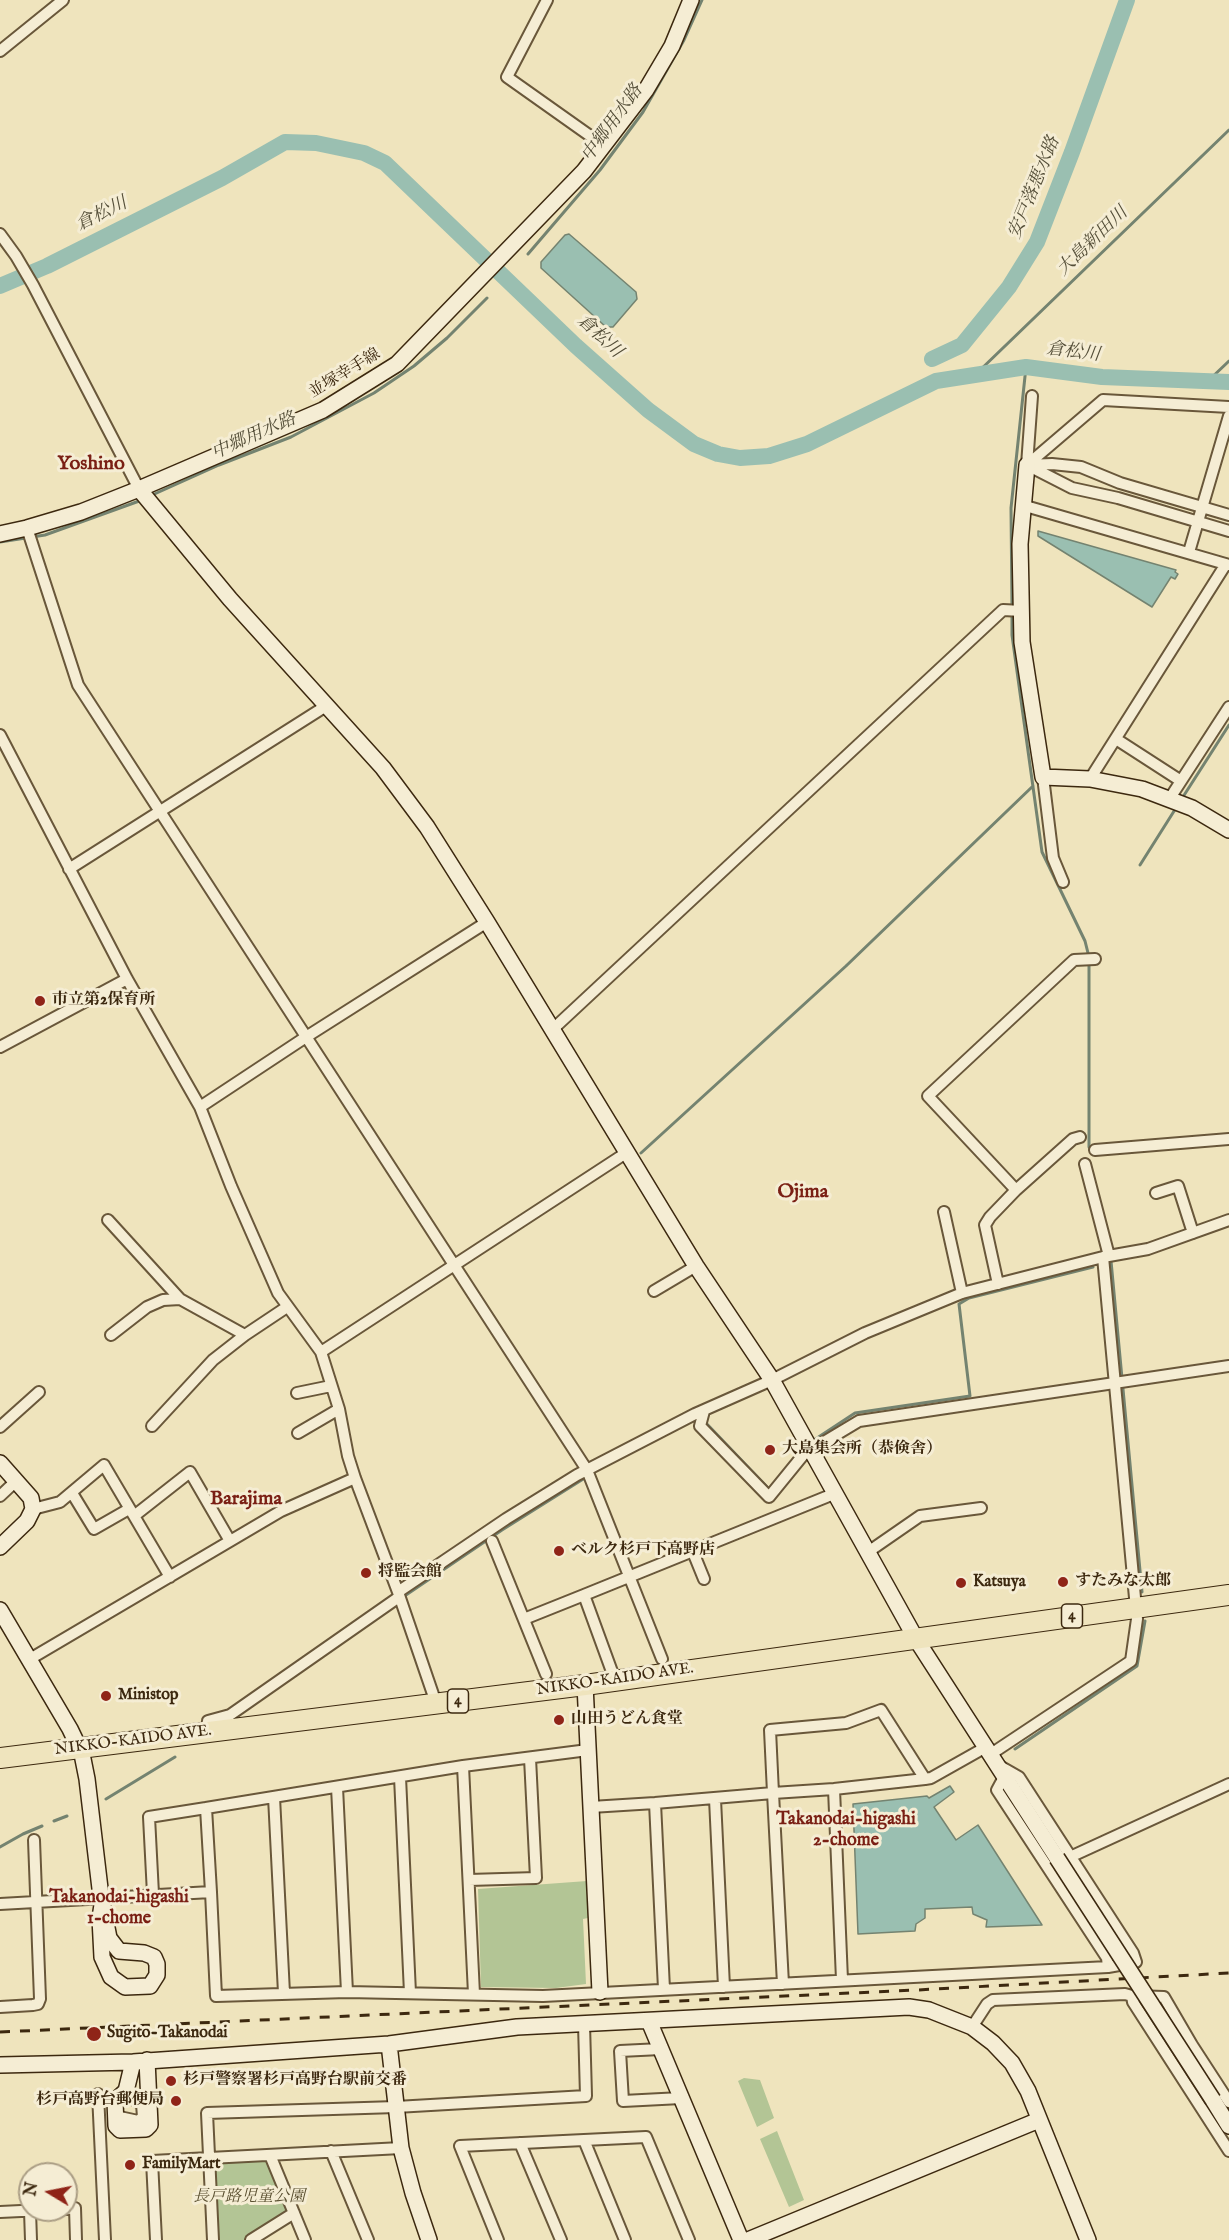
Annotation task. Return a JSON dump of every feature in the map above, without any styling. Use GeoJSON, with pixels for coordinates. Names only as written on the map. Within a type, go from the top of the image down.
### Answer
{"type":"FeatureCollection","features":[{"type":"Feature","properties":{"kind":"highway","name":"NIKKO-KAIDO AVE."},"geometry":{"type":"LineString","coordinates":[[0,1758],[585,1685],[1229,1595]]}},
{"type":"Feature","properties":{"kind":"street"},"geometry":{"type":"LineString","coordinates":[[0,51],[63,0]]}},
{"type":"Feature","properties":{"kind":"street"},"geometry":{"type":"LineString","coordinates":[[547,0],[507,77],[603,145]]}},
{"type":"Feature","properties":{"kind":"street","name":"並塚幸手線"},"geometry":{"type":"LineString","coordinates":[[0,534],[81,512],[139,489],[323,410],[397,364],[584,171],[646,90],[672,46],[691,0]]}},
{"type":"Feature","properties":{"kind":"street"},"geometry":{"type":"LineString","coordinates":[[0,234],[33,285],[139,489],[230,599],[383,768],[412,806],[487,922],[696,1266],[772,1380],[916,1639],[995,1761],[1133,1953],[1136,1962],[1108,1966],[543,1996],[346,1992],[216,1996],[206,1808]]}},
{"type":"Feature","properties":{"kind":"street"},"geometry":{"type":"LineString","coordinates":[[1032,396],[1020,544],[1022,642],[1053,858],[1063,882]]}},
{"type":"Feature","properties":{"kind":"street"},"geometry":{"type":"LineString","coordinates":[[1027,465],[1103,400],[1229,407]]}},
{"type":"Feature","properties":{"kind":"street"},"geometry":{"type":"LineString","coordinates":[[1189,552],[1229,416]]}},
{"type":"Feature","properties":{"kind":"street"},"geometry":{"type":"LineString","coordinates":[[1027,465],[1052,464],[1081,467],[1120,483],[1229,515]]}},
{"type":"Feature","properties":{"kind":"street"},"geometry":{"type":"LineString","coordinates":[[1027,465],[1072,488],[1118,498],[1229,531]]}},
{"type":"Feature","properties":{"kind":"street"},"geometry":{"type":"LineString","coordinates":[[1023,504],[1228,564],[1224,577],[1090,779]]}},
{"type":"Feature","properties":{"kind":"street"},"geometry":{"type":"LineString","coordinates":[[27,528],[78,685],[587,1470],[662,1659]]}},
{"type":"Feature","properties":{"kind":"street"},"geometry":{"type":"LineString","coordinates":[[552,1030],[1004,610],[1022,610]]}},
{"type":"Feature","properties":{"kind":"street"},"geometry":{"type":"LineString","coordinates":[[69,869],[326,706]]}},
{"type":"Feature","properties":{"kind":"street"},"geometry":{"type":"LineString","coordinates":[[1170,798],[1229,707]]}},
{"type":"Feature","properties":{"kind":"street"},"geometry":{"type":"LineString","coordinates":[[0,735],[127,979],[200,1107],[231,1186],[278,1293],[321,1352],[339,1409],[348,1456],[355,1478],[399,1594],[436,1703]]}},
{"type":"Feature","properties":{"kind":"street"},"geometry":{"type":"LineString","coordinates":[[1116,739],[1181,781]]}},
{"type":"Feature","properties":{"kind":"street"},"geometry":{"type":"LineString","coordinates":[[1042,777],[1090,779],[1142,789],[1192,808],[1229,830]]}},
{"type":"Feature","properties":{"kind":"street"},"geometry":{"type":"LineString","coordinates":[[200,1107],[487,922]]}},
{"type":"Feature","properties":{"kind":"street"},"geometry":{"type":"LineString","coordinates":[[1016,1190],[928,1096],[1074,960],[1095,959]]}},
{"type":"Feature","properties":{"kind":"street"},"geometry":{"type":"LineString","coordinates":[[0,1047],[127,979]]}},
{"type":"Feature","properties":{"kind":"street"},"geometry":{"type":"LineString","coordinates":[[998,1284],[985,1226],[990,1217],[1016,1190],[1073,1139],[1080,1137]]}},
{"type":"Feature","properties":{"kind":"street"},"geometry":{"type":"LineString","coordinates":[[1095,1150],[1229,1139]]}},
{"type":"Feature","properties":{"kind":"street"},"geometry":{"type":"LineString","coordinates":[[321,1352],[626,1153]]}},
{"type":"Feature","properties":{"kind":"street"},"geometry":{"type":"LineString","coordinates":[[591,1807],[834,1789],[925,1779],[995,1761],[1131,1661],[1137,1619],[1106,1257],[1085,1164]]}},
{"type":"Feature","properties":{"kind":"street"},"geometry":{"type":"LineString","coordinates":[[1156,1193],[1178,1186],[1193,1233]]}},
{"type":"Feature","properties":{"kind":"street"},"geometry":{"type":"LineString","coordinates":[[944,1212],[962,1293]]}},
{"type":"Feature","properties":{"kind":"street"},"geometry":{"type":"LineString","coordinates":[[108,1220],[180,1299],[245,1335]]}},
{"type":"Feature","properties":{"kind":"street"},"geometry":{"type":"LineString","coordinates":[[208,1732],[208,1721],[230,1715],[506,1519],[576,1475],[865,1333],[962,1293],[1106,1257],[1148,1249],[1229,1220]]}},
{"type":"Feature","properties":{"kind":"street"},"geometry":{"type":"LineString","coordinates":[[654,1291],[696,1266]]}},
{"type":"Feature","properties":{"kind":"street"},"geometry":{"type":"LineString","coordinates":[[111,1335],[147,1307],[164,1300],[180,1299]]}},
{"type":"Feature","properties":{"kind":"street"},"geometry":{"type":"LineString","coordinates":[[152,1426],[213,1360],[287,1307]]}},
{"type":"Feature","properties":{"kind":"street"},"geometry":{"type":"LineString","coordinates":[[704,1411],[700,1426],[769,1497],[804,1454],[859,1421],[1229,1366]]}},
{"type":"Feature","properties":{"kind":"street"},"geometry":{"type":"LineString","coordinates":[[297,1393],[331,1386]]}},
{"type":"Feature","properties":{"kind":"street"},"geometry":{"type":"LineString","coordinates":[[0,1427],[39,1392]]}},
{"type":"Feature","properties":{"kind":"street"},"geometry":{"type":"LineString","coordinates":[[298,1433],[339,1409]]}},
{"type":"Feature","properties":{"kind":"street"},"geometry":{"type":"LineString","coordinates":[[0,1463],[31,1498],[33,1509],[27,1521],[0,1547]]}},
{"type":"Feature","properties":{"kind":"street"},"geometry":{"type":"LineString","coordinates":[[33,1509],[60,1502],[104,1465],[170,1577]]}},
{"type":"Feature","properties":{"kind":"street"},"geometry":{"type":"LineString","coordinates":[[72,1492],[94,1529],[132,1513],[190,1472],[230,1541]]}},
{"type":"Feature","properties":{"kind":"street"},"geometry":{"type":"LineString","coordinates":[[30,1659],[281,1511],[355,1478]]}},
{"type":"Feature","properties":{"kind":"street"},"geometry":{"type":"LineString","coordinates":[[0,1496],[16,1481]]}},
{"type":"Feature","properties":{"kind":"street"},"geometry":{"type":"LineString","coordinates":[[524,1620],[836,1493]]}},
{"type":"Feature","properties":{"kind":"street"},"geometry":{"type":"LineString","coordinates":[[868,1552],[920,1516],[981,1508]]}},
{"type":"Feature","properties":{"kind":"street"},"geometry":{"type":"LineString","coordinates":[[492,1541],[546,1674]]}},
{"type":"Feature","properties":{"kind":"street"},"geometry":{"type":"LineString","coordinates":[[693,1552],[704,1579]]}},
{"type":"Feature","properties":{"kind":"street"},"geometry":{"type":"LineString","coordinates":[[584,1595],[615,1680]]}},
{"type":"Feature","properties":{"kind":"street"},"geometry":{"type":"LineString","coordinates":[[0,1610],[30,1659],[85,1762],[102,1901],[109,1938],[115,1947],[123,1952],[144,1953],[154,1957],[158,1970],[153,1983],[144,1987],[121,1986],[106,1970],[101,1938],[102,1901]]}},
{"type":"Feature","properties":{"kind":"street"},"geometry":{"type":"LineString","coordinates":[[585,1685],[600,1992]]}},
{"type":"Feature","properties":{"kind":"street"},"geometry":{"type":"LineString","coordinates":[[783,1983],[770,1730],[846,1723],[881,1710],[925,1779]]}},
{"type":"Feature","properties":{"kind":"street"},"geometry":{"type":"LineString","coordinates":[[153,1894],[149,1817],[463,1766],[588,1750]]}},
{"type":"Feature","properties":{"kind":"street"},"geometry":{"type":"LineString","coordinates":[[469,1880],[536,1878],[530,1758]]}},
{"type":"Feature","properties":{"kind":"street"},"geometry":{"type":"LineString","coordinates":[[995,1761],[997,1791],[1107,1958],[1108,1966]]}},
{"type":"Feature","properties":{"kind":"street"},"geometry":{"type":"LineString","coordinates":[[463,1766],[474,1994]]}},
{"type":"Feature","properties":{"kind":"street"},"geometry":{"type":"LineString","coordinates":[[400,1776],[410,1993]]}},
{"type":"Feature","properties":{"kind":"street"},"geometry":{"type":"LineString","coordinates":[[1063,1858],[1229,1784]]}},
{"type":"Feature","properties":{"kind":"street"},"geometry":{"type":"LineString","coordinates":[[337,1787],[346,1992]]}},
{"type":"Feature","properties":{"kind":"street"},"geometry":{"type":"LineString","coordinates":[[834,1789],[842,1980]]}},
{"type":"Feature","properties":{"kind":"street"},"geometry":{"type":"LineString","coordinates":[[274,1797],[284,1993]]}},
{"type":"Feature","properties":{"kind":"street"},"geometry":{"type":"LineString","coordinates":[[715,1798],[724,1987]]}},
{"type":"Feature","properties":{"kind":"street"},"geometry":{"type":"LineString","coordinates":[[656,1803],[664,1989]]}},
{"type":"Feature","properties":{"kind":"street"},"geometry":{"type":"LineString","coordinates":[[0,2007],[33,2006],[38,2004],[40,1999],[34,1840]]}},
{"type":"Feature","properties":{"kind":"street"},"geometry":{"type":"LineString","coordinates":[[1063,1858],[1229,2126]]}},
{"type":"Feature","properties":{"kind":"street"},"geometry":{"type":"LineString","coordinates":[[0,1904],[102,1901],[153,1894],[211,1892]]}},
{"type":"Feature","properties":{"kind":"street"},"geometry":{"type":"LineString","coordinates":[[106,1970],[111,1960],[123,1952]]}},
{"type":"Feature","properties":{"kind":"street"},"geometry":{"type":"LineString","coordinates":[[972,2027],[987,2004],[993,2000],[1125,1994],[1164,1997],[1229,2102]]}},
{"type":"Feature","properties":{"kind":"street"},"geometry":{"type":"LineString","coordinates":[[1132,1996],[1133,2002],[1229,2151]]}},
{"type":"Feature","properties":{"kind":"street"},"geometry":{"type":"LineString","coordinates":[[0,2065],[140,2061],[389,2044],[517,2027],[909,2007],[945,2014],[972,2027],[993,2043],[1012,2063],[1028,2091],[1088,2240]]}},
{"type":"Feature","properties":{"kind":"street"},"geometry":{"type":"LineString","coordinates":[[649,2021],[741,2240]]}},
{"type":"Feature","properties":{"kind":"street"},"geometry":{"type":"LineString","coordinates":[[213,2240],[207,2113],[396,2107],[586,2096],[584,2024]]}},
{"type":"Feature","properties":{"kind":"street"},"geometry":{"type":"LineString","coordinates":[[389,2044],[401,2148],[429,2240]]}},
{"type":"Feature","properties":{"kind":"street"},"geometry":{"type":"LineString","coordinates":[[661,2049],[620,2051],[623,2102],[681,2098]]}},
{"type":"Feature","properties":{"kind":"street"},"geometry":{"type":"LineString","coordinates":[[140,2061],[150,2096],[151,2122],[149,2128],[120,2130],[116,2126],[115,2101],[125,2093],[140,2061]]}},
{"type":"Feature","properties":{"kind":"street"},"geometry":{"type":"LineString","coordinates":[[125,2093],[150,2096]]}},
{"type":"Feature","properties":{"kind":"street"},"geometry":{"type":"LineString","coordinates":[[115,2116],[138,2121],[143,2117],[142,2104],[125,2093]]}},
{"type":"Feature","properties":{"kind":"street"},"geometry":{"type":"LineString","coordinates":[[98,2094],[105,2240]]}},
{"type":"Feature","properties":{"kind":"street"},"geometry":{"type":"LineString","coordinates":[[748,2240],[1039,2120]]}},
{"type":"Feature","properties":{"kind":"street"},"geometry":{"type":"LineString","coordinates":[[498,2240],[460,2146],[646,2137],[689,2240]]}},
{"type":"Feature","properties":{"kind":"street"},"geometry":{"type":"LineString","coordinates":[[584,2140],[625,2240]]}},
{"type":"Feature","properties":{"kind":"street"},"geometry":{"type":"LineString","coordinates":[[520,2143],[561,2240]]}},
{"type":"Feature","properties":{"kind":"street"},"geometry":{"type":"LineString","coordinates":[[156,2240],[152,2161],[401,2148]]}},
{"type":"Feature","properties":{"kind":"street"},"geometry":{"type":"LineString","coordinates":[[331,2151],[368,2240]]}},
{"type":"Feature","properties":{"kind":"street"},"geometry":{"type":"LineString","coordinates":[[270,2154],[305,2240]]}},
{"type":"Feature","properties":{"kind":"street"},"geometry":{"type":"LineString","coordinates":[[0,2212],[18,2211]]}},
{"type":"Feature","properties":{"kind":"street"},"geometry":{"type":"LineString","coordinates":[[251,2240],[294,2213]]}},
{"type":"Feature","properties":{"kind":"street"},"geometry":{"type":"LineString","coordinates":[[30,2222],[31,2240]]}},
{"type":"Feature","properties":{"kind":"street"},"geometry":{"type":"LineString","coordinates":[[75,2222],[76,2240]]}},
{"type":"Feature","properties":{"kind":"green space"},"geometry":{"type":"Polygon","coordinates":[[[587,1881],[588,1918],[583,1919],[586,1984],[556,1988],[481,1987],[478,1889],[587,1881]]]}},
{"type":"Feature","properties":{"kind":"green space"},"geometry":{"type":"Polygon","coordinates":[[[744,2078],[760,2080],[774,2118],[757,2127],[738,2081],[744,2078]]]}},
{"type":"Feature","properties":{"kind":"green space"},"geometry":{"type":"Polygon","coordinates":[[[777,2131],[804,2200],[789,2207],[760,2139],[777,2131]]]}},
{"type":"Feature","properties":{"kind":"green space","name":"長戸路児童公園"},"geometry":{"type":"Polygon","coordinates":[[[267,2158],[294,2213],[247,2240],[218,2240],[215,2164],[219,2160],[267,2158]]]}},
{"type":"Feature","properties":{"kind":"shaded area"},"geometry":{"type":"Polygon","coordinates":[[[569,234],[636,292],[637,299],[613,327],[606,327],[541,268],[541,262],[565,235],[569,234]]]}},
{"type":"Feature","properties":{"kind":"shaded area"},"geometry":{"type":"Polygon","coordinates":[[[1038,531],[1176,570],[1178,574],[1175,579],[1171,577],[1152,607],[1038,536],[1038,531]]]}},
{"type":"Feature","properties":{"kind":"shaded area"},"geometry":{"type":"Polygon","coordinates":[[[950,1786],[954,1792],[934,1807],[956,1840],[978,1825],[1042,1925],[986,1927],[987,1920],[973,1914],[972,1907],[925,1909],[925,1918],[916,1924],[915,1931],[858,1934],[853,1804],[927,1796],[929,1798],[950,1786]]]}},
{"type":"Feature","properties":{"kind":"waterway","name":"中郷用水路"},"geometry":{"type":"LineString","coordinates":[[528,254],[600,170],[643,112],[684,40],[702,0]]}},
{"type":"Feature","properties":{"kind":"waterway","name":"安戸落悪水路"},"geometry":{"type":"LineString","coordinates":[[932,359],[962,345],[1009,287],[1037,242],[1127,0]]}},
{"type":"Feature","properties":{"kind":"waterway","name":"大島新田川"},"geometry":{"type":"LineString","coordinates":[[976,374],[1229,130]]}},
{"type":"Feature","properties":{"kind":"waterway","name":"倉松川"},"geometry":{"type":"LineString","coordinates":[[0,286],[47,266],[222,178],[285,142],[316,143],[364,153],[385,163],[576,346],[648,410],[694,444],[718,454],[740,458],[769,456],[807,444],[936,381],[1026,367],[1102,377],[1229,382]]}},
{"type":"Feature","properties":{"kind":"waterway","name":"中郷用水路"},"geometry":{"type":"LineString","coordinates":[[150,496],[219,465],[291,437],[374,393],[414,366],[447,338],[487,298]]}},
{"type":"Feature","properties":{"kind":"waterway"},"geometry":{"type":"LineString","coordinates":[[1208,381],[1229,361]]}},
{"type":"Feature","properties":{"kind":"waterway"},"geometry":{"type":"LineString","coordinates":[[1012,607],[1011,508],[1026,367]]}},
{"type":"Feature","properties":{"kind":"waterway","name":"中郷用水路"},"geometry":{"type":"LineString","coordinates":[[0,542],[45,535],[142,500]]}},
{"type":"Feature","properties":{"kind":"waterway"},"geometry":{"type":"LineString","coordinates":[[1012,614],[1012,635],[1042,852],[1085,941],[1089,957],[1089,1147]]}},
{"type":"Feature","properties":{"kind":"waterway"},"geometry":{"type":"LineString","coordinates":[[1181,800],[1229,725]]}},
{"type":"Feature","properties":{"kind":"waterway"},"geometry":{"type":"LineString","coordinates":[[641,1153],[846,966],[1033,786]]}},
{"type":"Feature","properties":{"kind":"waterway"},"geometry":{"type":"LineString","coordinates":[[1140,865],[1176,808]]}},
{"type":"Feature","properties":{"kind":"waterway"},"geometry":{"type":"LineString","coordinates":[[1111,1261],[1142,1592]]}},
{"type":"Feature","properties":{"kind":"waterway"},"geometry":{"type":"LineString","coordinates":[[811,1442],[855,1413],[970,1396],[959,1304],[969,1298],[1093,1267]]}},
{"type":"Feature","properties":{"kind":"waterway"},"geometry":{"type":"LineString","coordinates":[[705,1422],[769,1489],[771,1487]]}},
{"type":"Feature","properties":{"kind":"waterway"},"geometry":{"type":"LineString","coordinates":[[403,1597],[502,1530],[588,1476]]}},
{"type":"Feature","properties":{"kind":"waterway"},"geometry":{"type":"LineString","coordinates":[[1015,1749],[1137,1666],[1145,1621]]}},
{"type":"Feature","properties":{"kind":"waterway"},"geometry":{"type":"LineString","coordinates":[[106,1799],[175,1757]]}},
{"type":"Feature","properties":{"kind":"waterway"},"geometry":{"type":"LineString","coordinates":[[54,1821],[67,1816]]}},
{"type":"Feature","properties":{"kind":"waterway"},"geometry":{"type":"LineString","coordinates":[[0,1847],[42,1826]]}},
{"type":"Feature","properties":{"kind":"railway"},"geometry":{"type":"LineString","coordinates":[[0,2032],[917,1990],[1229,1973]]}},
{"type":"Feature","properties":{"kind":"place","name":"市立第2保育所"},"geometry":{"type":"Point","coordinates":[40,1001]}},
{"type":"Feature","properties":{"kind":"place","name":"大島集会所（恭倹舎）"},"geometry":{"type":"Point","coordinates":[770,1450]}},
{"type":"Feature","properties":{"kind":"place","name":"ベルク杉戸下高野店"},"geometry":{"type":"Point","coordinates":[559,1551]}},
{"type":"Feature","properties":{"kind":"place","name":"将監会館"},"geometry":{"type":"Point","coordinates":[366,1573]}},
{"type":"Feature","properties":{"kind":"place","name":"すたみな太郎"},"geometry":{"type":"Point","coordinates":[1063,1582]}},
{"type":"Feature","properties":{"kind":"place","name":"Katsuya"},"geometry":{"type":"Point","coordinates":[961,1583]}},
{"type":"Feature","properties":{"kind":"place","name":"Ministop"},"geometry":{"type":"Point","coordinates":[106,1696]}},
{"type":"Feature","properties":{"kind":"place","name":"山田うどん食堂"},"geometry":{"type":"Point","coordinates":[559,1720]}},
{"type":"Feature","properties":{"kind":"place","name":"Sugito-Takanodai"},"geometry":{"type":"Point","coordinates":[94,2034]}},
{"type":"Feature","properties":{"kind":"place","name":"杉戸警察署杉戸高野台駅前交番"},"geometry":{"type":"Point","coordinates":[171,2081]}},
{"type":"Feature","properties":{"kind":"place","name":"杉戸高野台郵便局"},"geometry":{"type":"Point","coordinates":[176,2101]}},
{"type":"Feature","properties":{"kind":"place","name":"FamilyMart"},"geometry":{"type":"Point","coordinates":[130,2165]}},
{"type":"Feature","properties":{"kind":"district","name":"Yoshino"},"geometry":{"type":"Point","coordinates":[91,465]}},
{"type":"Feature","properties":{"kind":"district","name":"Ojima"},"geometry":{"type":"Point","coordinates":[803,1193]}},
{"type":"Feature","properties":{"kind":"district","name":"Barajima"},"geometry":{"type":"Point","coordinates":[246,1500]}},
{"type":"Feature","properties":{"kind":"district","name":"Takanodai-higashi 2-chome"},"geometry":{"type":"Point","coordinates":[846,1830]}},
{"type":"Feature","properties":{"kind":"district","name":"Takanodai-higashi 1-chome"},"geometry":{"type":"Point","coordinates":[119,1908]}}]}
